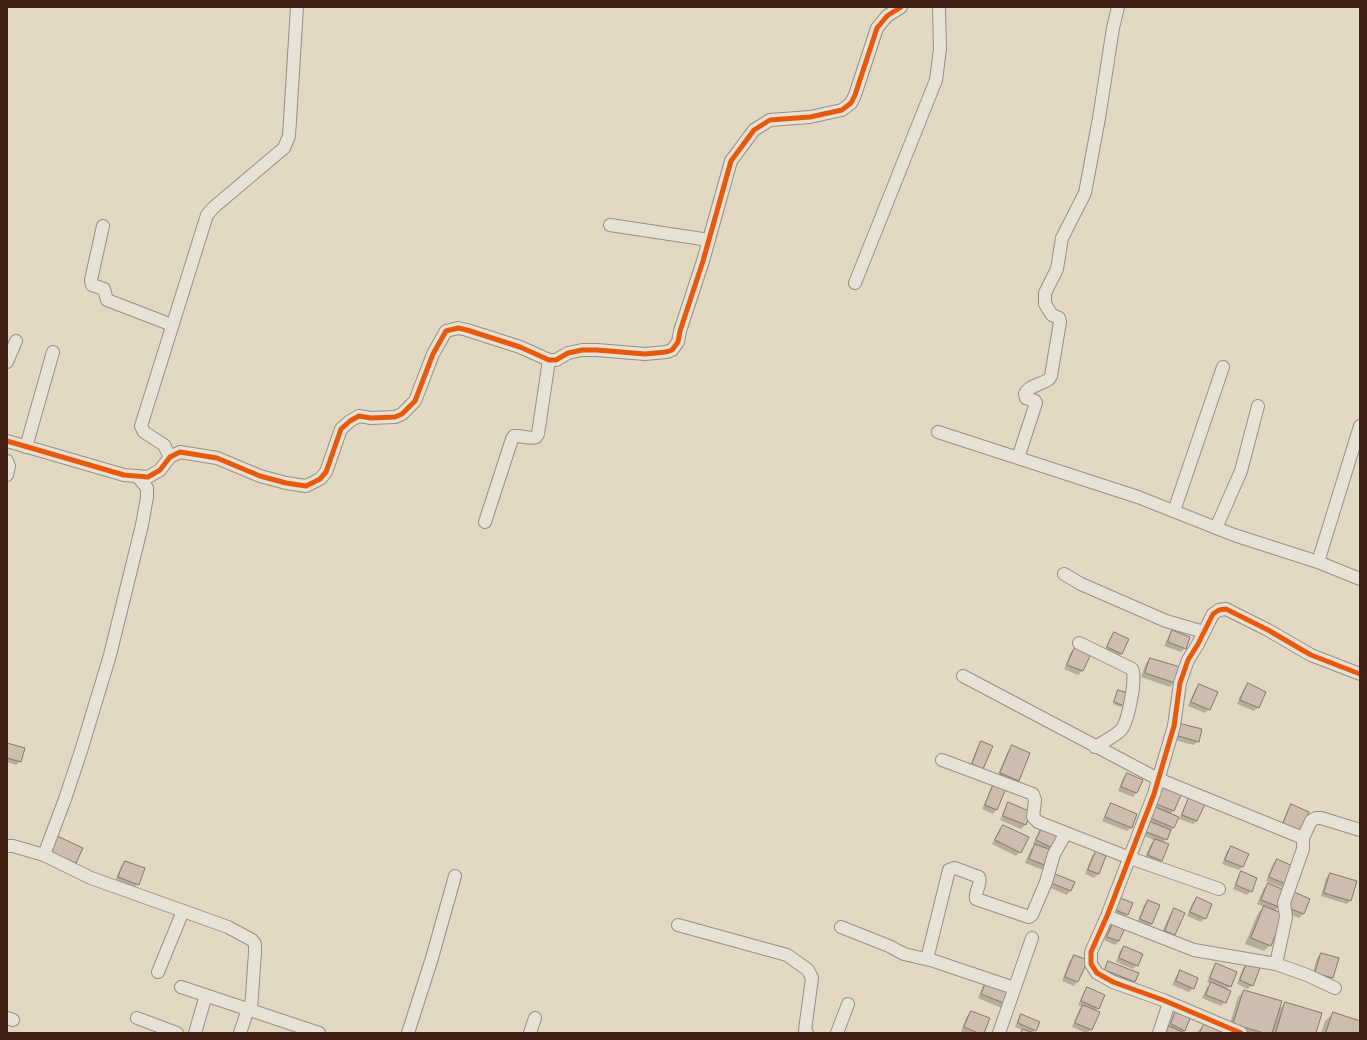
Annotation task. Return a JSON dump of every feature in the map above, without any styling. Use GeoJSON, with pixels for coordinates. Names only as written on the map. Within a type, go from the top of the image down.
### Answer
{"type":"FeatureCollection","features":[{"type":"Feature","properties":{"kind":"street"},"geometry":{"type":"LineString","coordinates":[[170,457],[164,445],[144,432],[141,426],[207,215],[214,207],[284,148],[288,141],[297,7]]}},
{"type":"Feature","properties":{"kind":"street"},"geometry":{"type":"LineString","coordinates":[[7,441],[124,475],[148,477],[160,470],[170,457],[180,452],[217,458],[260,476],[306,486],[320,479],[326,472],[341,429],[350,421],[359,416],[371,418],[395,417],[402,414],[415,400],[433,354],[446,331],[458,328],[467,330],[520,347],[549,360],[556,360],[568,353],[582,350],[645,354],[672,350],[678,342],[680,331],[709,240],[731,160],[754,130],[770,120],[810,117],[842,110],[851,103],[877,28],[888,16],[901,7]]}},
{"type":"Feature","properties":{"kind":"street"},"geometry":{"type":"LineString","coordinates":[[855,283],[936,80],[940,49],[939,7]]}},
{"type":"Feature","properties":{"kind":"street"},"geometry":{"type":"LineString","coordinates":[[1018,458],[1036,403],[1035,400],[1026,398],[1024,394],[1032,386],[1049,379],[1051,376],[1060,322],[1059,318],[1052,315],[1044,304],[1045,293],[1057,268],[1062,238],[1085,193],[1099,118],[1113,28],[1118,7]]}},
{"type":"Feature","properties":{"kind":"street"},"geometry":{"type":"LineString","coordinates":[[610,225],[709,240]]}},
{"type":"Feature","properties":{"kind":"street"},"geometry":{"type":"LineString","coordinates":[[104,226],[91,280],[92,285],[104,289],[107,300],[172,325]]}},
{"type":"Feature","properties":{"kind":"street"},"geometry":{"type":"LineString","coordinates":[[7,362],[16,341]]}},
{"type":"Feature","properties":{"kind":"street"},"geometry":{"type":"LineString","coordinates":[[26,447],[53,352]]}},
{"type":"Feature","properties":{"kind":"street"},"geometry":{"type":"LineString","coordinates":[[485,522],[512,439],[514,436],[518,436],[532,439],[538,434],[549,360]]}},
{"type":"Feature","properties":{"kind":"street"},"geometry":{"type":"LineString","coordinates":[[1174,511],[1223,367]]}},
{"type":"Feature","properties":{"kind":"street"},"geometry":{"type":"LineString","coordinates":[[1216,528],[1245,459],[1258,406]]}},
{"type":"Feature","properties":{"kind":"street"},"geometry":{"type":"LineString","coordinates":[[1318,562],[1360,426]]}},
{"type":"Feature","properties":{"kind":"street"},"geometry":{"type":"LineString","coordinates":[[938,432],[1138,497],[1216,528],[1318,562],[1360,579]]}},
{"type":"Feature","properties":{"kind":"street"},"geometry":{"type":"LineString","coordinates":[[7,461],[9,466],[7,475]]}},
{"type":"Feature","properties":{"kind":"street"},"geometry":{"type":"LineString","coordinates":[[44,855],[79,758],[110,655],[142,525],[147,497],[147,488],[138,477]]}},
{"type":"Feature","properties":{"kind":"street"},"geometry":{"type":"LineString","coordinates":[[1064,574],[1081,584],[1166,621],[1204,632]]}},
{"type":"Feature","properties":{"kind":"street"},"geometry":{"type":"LineString","coordinates":[[1241,1033],[1169,1003],[1113,982],[1097,973],[1091,964],[1091,952],[1107,916],[1154,794],[1174,726],[1180,683],[1188,660],[1213,614],[1219,610],[1226,609],[1268,630],[1311,655],[1360,674]]}},
{"type":"Feature","properties":{"kind":"street"},"geometry":{"type":"LineString","coordinates":[[1078,643],[1132,669],[1134,674],[1131,698],[1124,725],[1119,731],[1095,747]]}},
{"type":"Feature","properties":{"kind":"street"},"geometry":{"type":"LineString","coordinates":[[963,676],[1158,779],[1303,838]]}},
{"type":"Feature","properties":{"kind":"street"},"geometry":{"type":"LineString","coordinates":[[942,760],[1033,794],[1035,800],[1033,817],[1035,820],[1130,858],[1219,888]]}},
{"type":"Feature","properties":{"kind":"street"},"geometry":{"type":"LineString","coordinates":[[1276,964],[1286,917],[1284,903],[1303,849],[1303,838],[1311,820],[1320,818],[1360,830]]}},
{"type":"Feature","properties":{"kind":"street"},"geometry":{"type":"LineString","coordinates":[[927,959],[949,870],[955,868],[980,878],[975,896],[976,899],[1028,917],[1032,915],[1046,882],[1054,854],[1066,833]]}},
{"type":"Feature","properties":{"kind":"street"},"geometry":{"type":"LineString","coordinates":[[7,846],[13,846],[44,855],[90,878],[228,927],[252,940],[255,944],[255,952],[250,1009],[240,1033]]}},
{"type":"Feature","properties":{"kind":"street"},"geometry":{"type":"LineString","coordinates":[[408,1033],[432,958],[455,876]]}},
{"type":"Feature","properties":{"kind":"street"},"geometry":{"type":"LineString","coordinates":[[158,972],[183,911]]}},
{"type":"Feature","properties":{"kind":"street"},"geometry":{"type":"LineString","coordinates":[[1107,916],[1194,950],[1276,964],[1307,975],[1335,988]]}},
{"type":"Feature","properties":{"kind":"street"},"geometry":{"type":"LineString","coordinates":[[678,925],[787,955],[808,970],[812,978],[805,1032]]}},
{"type":"Feature","properties":{"kind":"street"},"geometry":{"type":"LineString","coordinates":[[841,927],[889,946],[904,954],[927,959],[1014,988]]}},
{"type":"Feature","properties":{"kind":"street"},"geometry":{"type":"LineString","coordinates":[[999,1033],[1032,938]]}},
{"type":"Feature","properties":{"kind":"street"},"geometry":{"type":"LineString","coordinates":[[181,986],[319,1033]]}},
{"type":"Feature","properties":{"kind":"street"},"geometry":{"type":"LineString","coordinates":[[195,1033],[206,995]]}},
{"type":"Feature","properties":{"kind":"street"},"geometry":{"type":"LineString","coordinates":[[1158,1033],[1169,1003]]}},
{"type":"Feature","properties":{"kind":"street"},"geometry":{"type":"LineString","coordinates":[[837,1033],[848,1004]]}},
{"type":"Feature","properties":{"kind":"street"},"geometry":{"type":"LineString","coordinates":[[137,1018],[177,1033]]}},
{"type":"Feature","properties":{"kind":"street"},"geometry":{"type":"LineString","coordinates":[[530,1033],[535,1018]]}},
{"type":"Feature","properties":{"kind":"building"},"geometry":{"type":"Polygon","coordinates":[[[1172,630],[1190,637],[1186,649],[1168,642],[1172,630]]]}},
{"type":"Feature","properties":{"kind":"building"},"geometry":{"type":"Polygon","coordinates":[[[1114,632],[1129,639],[1122,654],[1107,647],[1114,632]]]}},
{"type":"Feature","properties":{"kind":"building"},"geometry":{"type":"Polygon","coordinates":[[[1075,647],[1091,654],[1083,671],[1067,665],[1075,647]]]}},
{"type":"Feature","properties":{"kind":"building"},"geometry":{"type":"Polygon","coordinates":[[[1150,658],[1180,667],[1175,683],[1145,673],[1150,658]]]}},
{"type":"Feature","properties":{"kind":"building"},"geometry":{"type":"Polygon","coordinates":[[[1248,683],[1266,692],[1259,708],[1240,700],[1248,683]]]}},
{"type":"Feature","properties":{"kind":"building"},"geometry":{"type":"Polygon","coordinates":[[[1199,684],[1218,692],[1210,710],[1191,702],[1199,684]]]}},
{"type":"Feature","properties":{"kind":"building"},"geometry":{"type":"Polygon","coordinates":[[[1118,690],[1128,693],[1124,706],[1114,702],[1118,690]]]}},
{"type":"Feature","properties":{"kind":"building"},"geometry":{"type":"Polygon","coordinates":[[[1178,723],[1202,729],[1199,742],[1175,735],[1178,723]]]}},
{"type":"Feature","properties":{"kind":"building"},"geometry":{"type":"Polygon","coordinates":[[[981,741],[993,746],[983,769],[972,764],[981,741]]]}},
{"type":"Feature","properties":{"kind":"building"},"geometry":{"type":"Polygon","coordinates":[[[7,743],[25,748],[21,762],[7,758],[7,743]]]}},
{"type":"Feature","properties":{"kind":"building"},"geometry":{"type":"Polygon","coordinates":[[[1012,745],[1030,753],[1019,781],[1000,773],[1012,745]]]}},
{"type":"Feature","properties":{"kind":"building"},"geometry":{"type":"Polygon","coordinates":[[[1127,773],[1143,780],[1137,793],[1121,787],[1127,773]]]}},
{"type":"Feature","properties":{"kind":"building"},"geometry":{"type":"Polygon","coordinates":[[[995,781],[1007,786],[997,810],[985,805],[995,781]]]}},
{"type":"Feature","properties":{"kind":"building"},"geometry":{"type":"Polygon","coordinates":[[[1161,786],[1181,795],[1174,811],[1154,803],[1161,786]]]}},
{"type":"Feature","properties":{"kind":"building"},"geometry":{"type":"Polygon","coordinates":[[[1190,795],[1206,802],[1197,821],[1182,815],[1190,795]]]}},
{"type":"Feature","properties":{"kind":"building"},"geometry":{"type":"Polygon","coordinates":[[[1008,802],[1031,812],[1026,825],[1003,816],[1008,802]]]}},
{"type":"Feature","properties":{"kind":"building"},"geometry":{"type":"Polygon","coordinates":[[[1111,803],[1137,814],[1132,828],[1105,817],[1111,803]]]}},
{"type":"Feature","properties":{"kind":"building"},"geometry":{"type":"Polygon","coordinates":[[[1291,804],[1309,812],[1301,831],[1283,824],[1291,804]]]}},
{"type":"Feature","properties":{"kind":"building"},"geometry":{"type":"Polygon","coordinates":[[[1153,806],[1179,817],[1174,828],[1148,817],[1153,806]]]}},
{"type":"Feature","properties":{"kind":"building"},"geometry":{"type":"Polygon","coordinates":[[[1149,821],[1171,830],[1167,840],[1144,831],[1149,821]]]}},
{"type":"Feature","properties":{"kind":"building"},"geometry":{"type":"Polygon","coordinates":[[[1003,825],[1029,837],[1021,853],[995,840],[1003,825]]]}},
{"type":"Feature","properties":{"kind":"building"},"geometry":{"type":"Polygon","coordinates":[[[1043,826],[1061,835],[1054,849],[1036,840],[1043,826]]]}},
{"type":"Feature","properties":{"kind":"building"},"geometry":{"type":"Polygon","coordinates":[[[55,835],[83,848],[76,863],[48,851],[55,835]]]}},
{"type":"Feature","properties":{"kind":"building"},"geometry":{"type":"Polygon","coordinates":[[[1155,839],[1169,844],[1162,861],[1148,855],[1155,839]]]}},
{"type":"Feature","properties":{"kind":"building"},"geometry":{"type":"Polygon","coordinates":[[[1035,844],[1054,851],[1047,866],[1029,859],[1035,844]]]}},
{"type":"Feature","properties":{"kind":"building"},"geometry":{"type":"Polygon","coordinates":[[[1231,846],[1249,854],[1243,867],[1225,860],[1231,846]]]}},
{"type":"Feature","properties":{"kind":"building"},"geometry":{"type":"Polygon","coordinates":[[[1096,851],[1106,856],[1099,874],[1088,870],[1096,851]]]}},
{"type":"Feature","properties":{"kind":"building"},"geometry":{"type":"Polygon","coordinates":[[[1277,859],[1295,867],[1288,885],[1269,877],[1277,859]]]}},
{"type":"Feature","properties":{"kind":"building"},"geometry":{"type":"Polygon","coordinates":[[[125,861],[145,868],[139,885],[118,877],[125,861]]]}},
{"type":"Feature","properties":{"kind":"building"},"geometry":{"type":"Polygon","coordinates":[[[1241,871],[1257,878],[1252,892],[1236,885],[1241,871]]]}},
{"type":"Feature","properties":{"kind":"building"},"geometry":{"type":"Polygon","coordinates":[[[1330,873],[1357,881],[1351,901],[1324,893],[1330,873]]]}},
{"type":"Feature","properties":{"kind":"building"},"geometry":{"type":"Polygon","coordinates":[[[1055,874],[1075,882],[1071,891],[1051,883],[1055,874]]]}},
{"type":"Feature","properties":{"kind":"building"},"geometry":{"type":"Polygon","coordinates":[[[1268,883],[1286,891],[1279,907],[1261,900],[1268,883]]]}},
{"type":"Feature","properties":{"kind":"building"},"geometry":{"type":"Polygon","coordinates":[[[1294,892],[1310,899],[1304,914],[1288,908],[1294,892]]]}},
{"type":"Feature","properties":{"kind":"building"},"geometry":{"type":"Polygon","coordinates":[[[1118,897],[1133,903],[1128,915],[1113,909],[1118,897]]]}},
{"type":"Feature","properties":{"kind":"building"},"geometry":{"type":"Polygon","coordinates":[[[1197,897],[1212,904],[1206,919],[1190,912],[1197,897]]]}},
{"type":"Feature","properties":{"kind":"building"},"geometry":{"type":"Polygon","coordinates":[[[1148,900],[1160,905],[1152,924],[1140,919],[1148,900]]]}},
{"type":"Feature","properties":{"kind":"building"},"geometry":{"type":"Polygon","coordinates":[[[1264,906],[1284,914],[1271,946],[1251,938],[1264,906]]]}},
{"type":"Feature","properties":{"kind":"building"},"geometry":{"type":"Polygon","coordinates":[[[1174,908],[1185,913],[1175,935],[1165,931],[1174,908]]]}},
{"type":"Feature","properties":{"kind":"building"},"geometry":{"type":"Polygon","coordinates":[[[1115,919],[1127,924],[1119,941],[1107,937],[1115,919]]]}},
{"type":"Feature","properties":{"kind":"building"},"geometry":{"type":"Polygon","coordinates":[[[1124,946],[1143,954],[1138,966],[1119,958],[1124,946]]]}},
{"type":"Feature","properties":{"kind":"building"},"geometry":{"type":"Polygon","coordinates":[[[1321,953],[1339,958],[1333,978],[1315,973],[1321,953]]]}},
{"type":"Feature","properties":{"kind":"building"},"geometry":{"type":"Polygon","coordinates":[[[1074,955],[1088,960],[1078,982],[1065,977],[1074,955]]]}},
{"type":"Feature","properties":{"kind":"building"},"geometry":{"type":"Polygon","coordinates":[[[1108,961],[1139,973],[1135,982],[1105,970],[1108,961]]]}},
{"type":"Feature","properties":{"kind":"building"},"geometry":{"type":"Polygon","coordinates":[[[1216,963],[1237,972],[1231,987],[1210,978],[1216,963]]]}},
{"type":"Feature","properties":{"kind":"building"},"geometry":{"type":"Polygon","coordinates":[[[1247,963],[1260,968],[1253,986],[1240,980],[1247,963]]]}},
{"type":"Feature","properties":{"kind":"building"},"geometry":{"type":"Polygon","coordinates":[[[1180,970],[1198,978],[1194,989],[1176,981],[1180,970]]]}},
{"type":"Feature","properties":{"kind":"building"},"geometry":{"type":"Polygon","coordinates":[[[987,981],[1011,991],[1006,1004],[981,994],[987,981]]]}},
{"type":"Feature","properties":{"kind":"building"},"geometry":{"type":"Polygon","coordinates":[[[1211,982],[1231,991],[1226,1003],[1206,995],[1211,982]]]}},
{"type":"Feature","properties":{"kind":"building"},"geometry":{"type":"Polygon","coordinates":[[[1087,987],[1105,995],[1099,1009],[1081,1001],[1087,987]]]}},
{"type":"Feature","properties":{"kind":"building"},"geometry":{"type":"Polygon","coordinates":[[[1244,990],[1282,1001],[1272,1033],[1264,1033],[1233,1024],[1244,990]]]}},
{"type":"Feature","properties":{"kind":"building"},"geometry":{"type":"Polygon","coordinates":[[[1285,1002],[1322,1013],[1316,1033],[1276,1033],[1285,1002]]]}},
{"type":"Feature","properties":{"kind":"building"},"geometry":{"type":"Polygon","coordinates":[[[1083,1005],[1100,1012],[1092,1030],[1075,1023],[1083,1005]]]}},
{"type":"Feature","properties":{"kind":"building"},"geometry":{"type":"Polygon","coordinates":[[[1176,1010],[1191,1016],[1185,1031],[1171,1024],[1176,1010]]]}},
{"type":"Feature","properties":{"kind":"building"},"geometry":{"type":"Polygon","coordinates":[[[971,1011],[990,1018],[984,1033],[978,1033],[964,1027],[971,1011]]]}},
{"type":"Feature","properties":{"kind":"building"},"geometry":{"type":"Polygon","coordinates":[[[1333,1012],[1360,1021],[1360,1033],[1326,1033],[1333,1012]]]}},
{"type":"Feature","properties":{"kind":"building"},"geometry":{"type":"Polygon","coordinates":[[[1021,1014],[1040,1022],[1036,1031],[1018,1023],[1021,1014]]]}},
{"type":"Feature","properties":{"kind":"building"},"geometry":{"type":"Polygon","coordinates":[[[1204,1024],[1227,1033],[1200,1033],[1204,1024]]]}},
{"type":"Feature","properties":{"kind":"building"},"geometry":{"type":"Polygon","coordinates":[[[1169,1026],[1185,1033],[1166,1033],[1169,1026]]]}},
{"type":"Feature","properties":{"kind":"building"},"geometry":{"type":"Polygon","coordinates":[[[1023,1029],[1034,1033],[1021,1033],[1023,1029]]]}},
{"type":"Feature","properties":{"kind":"cycle path"},"geometry":{"type":"LineString","coordinates":[[7,441],[124,475],[148,477],[160,470],[170,457],[180,452],[217,458],[260,476],[286,483],[306,486],[320,479],[326,472],[341,429],[350,421],[359,416],[371,418],[395,417],[402,414],[415,401],[433,354],[446,331],[458,328],[467,330],[520,347],[549,360],[556,360],[568,353],[582,350],[645,354],[672,350],[678,342],[680,331],[703,261],[731,161],[754,130],[770,120],[810,117],[842,110],[851,103],[877,28],[887,16],[901,7]]}},
{"type":"Feature","properties":{"kind":"cycle path"},"geometry":{"type":"LineString","coordinates":[[1241,1033],[1163,1000],[1113,982],[1097,973],[1091,964],[1091,952],[1107,916],[1154,794],[1174,726],[1180,683],[1188,660],[1213,614],[1219,610],[1226,609],[1268,630],[1311,655],[1360,674]]}}]}
